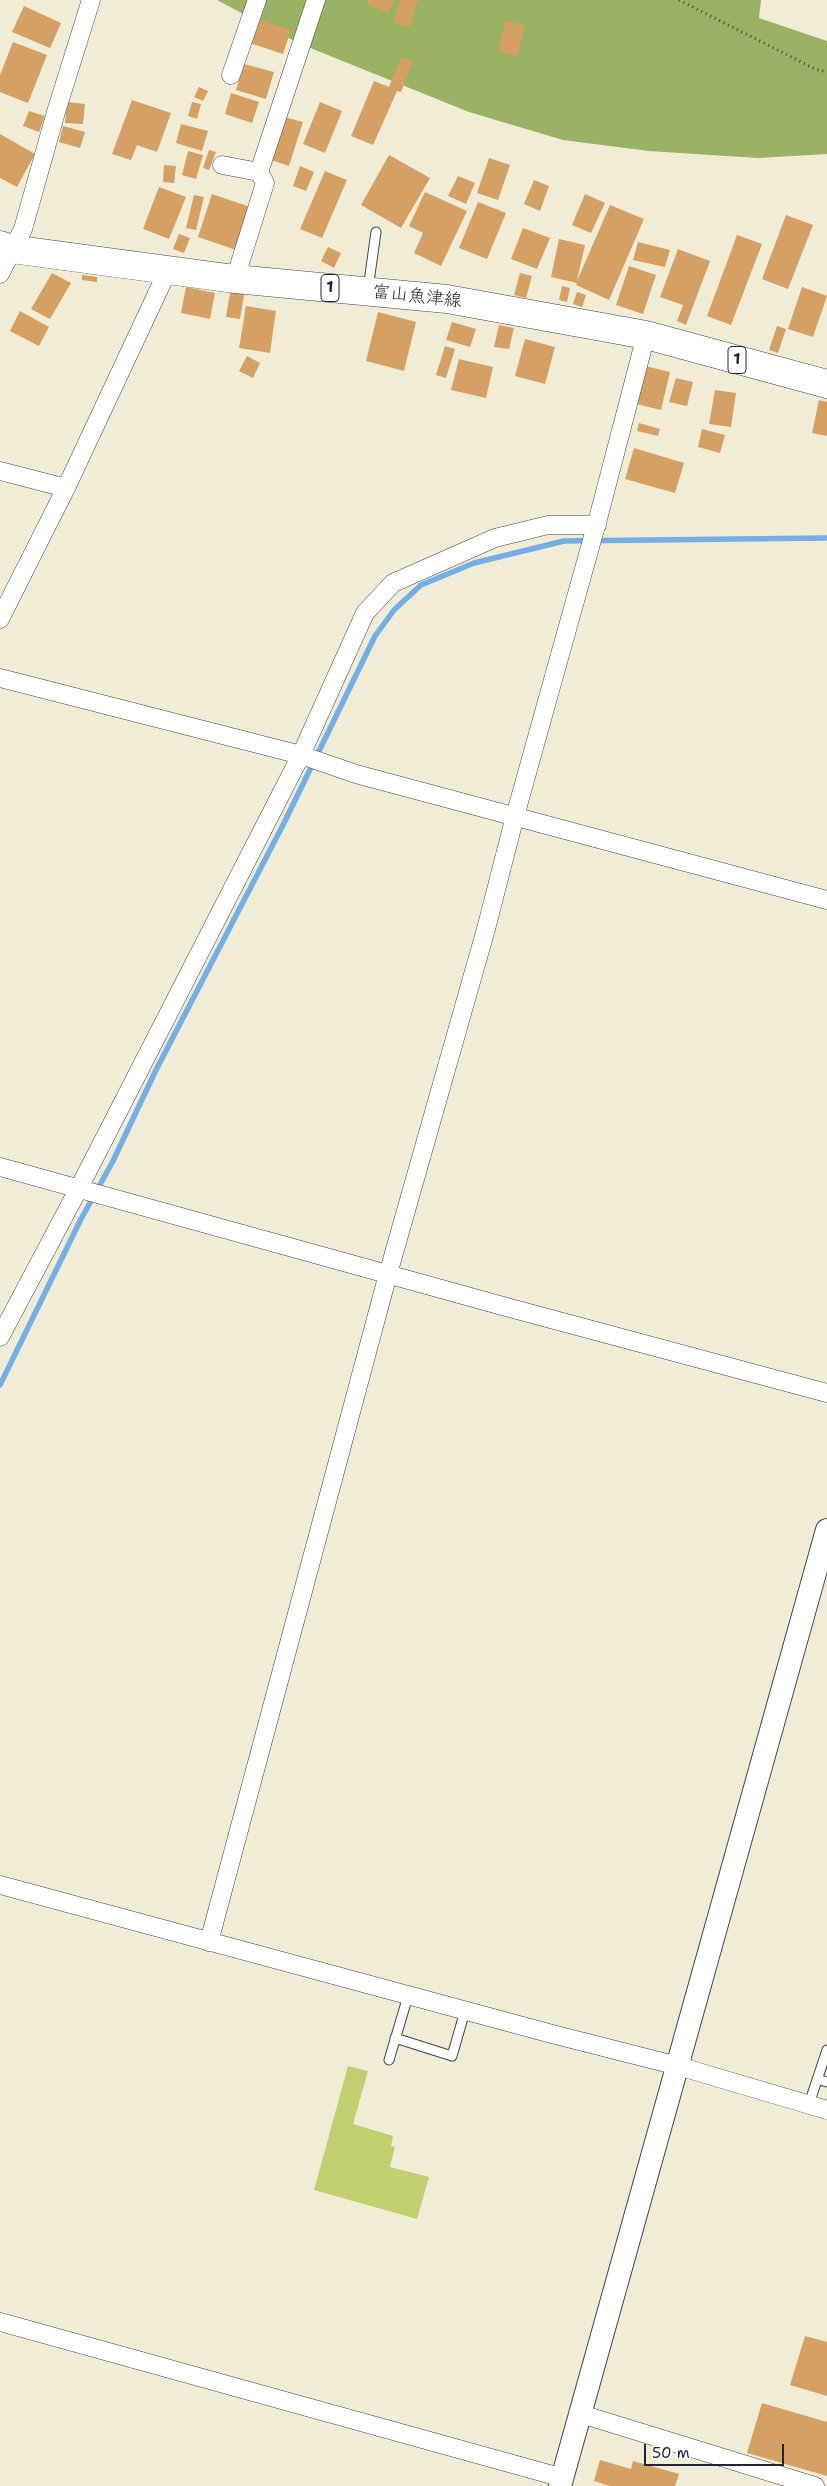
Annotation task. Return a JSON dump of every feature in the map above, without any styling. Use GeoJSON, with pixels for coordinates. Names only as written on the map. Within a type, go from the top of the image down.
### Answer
{"type":"FeatureCollection","features":[{"type":"Feature","properties":{"kind":"main road","name":"富山魚津線"},"geometry":{"type":"LineString","coordinates":[[6,247],[235,279],[447,299],[646,335],[827,384]]}},
{"type":"Feature","properties":{"kind":"street"},"geometry":{"type":"LineString","coordinates":[[0,274],[6,247],[26,220],[56,112],[91,0]]}},
{"type":"Feature","properties":{"kind":"street"},"geometry":{"type":"LineString","coordinates":[[231,74],[257,0]]}},
{"type":"Feature","properties":{"kind":"street"},"geometry":{"type":"LineString","coordinates":[[259,172],[316,0]]}},
{"type":"Feature","properties":{"kind":"street"},"geometry":{"type":"LineString","coordinates":[[222,165],[259,172],[265,182],[235,279]]}},
{"type":"Feature","properties":{"kind":"street"},"geometry":{"type":"LineString","coordinates":[[0,619],[66,488],[168,270]]}},
{"type":"Feature","properties":{"kind":"street"},"geometry":{"type":"LineString","coordinates":[[209,1942],[388,1274],[486,930],[515,816],[596,525],[646,335]]}},
{"type":"Feature","properties":{"kind":"street"},"geometry":{"type":"LineString","coordinates":[[0,471],[66,488]]}},
{"type":"Feature","properties":{"kind":"street"},"geometry":{"type":"LineString","coordinates":[[0,1337],[79,1188],[301,755],[365,613],[393,583],[495,538],[548,525],[596,525]]}},
{"type":"Feature","properties":{"kind":"street"},"geometry":{"type":"LineString","coordinates":[[0,678],[301,755],[356,774],[827,900]]}},
{"type":"Feature","properties":{"kind":"street"},"geometry":{"type":"LineString","coordinates":[[0,1166],[827,1393]]}},
{"type":"Feature","properties":{"kind":"street"},"geometry":{"type":"LineString","coordinates":[[0,2322],[562,2482],[827,1530]]}},
{"type":"Feature","properties":{"kind":"street"},"geometry":{"type":"LineString","coordinates":[[0,1884],[408,1996],[678,2066],[827,2110]]}},
{"type":"Feature","properties":{"kind":"street"},"geometry":{"type":"LineString","coordinates":[[581,2414],[815,2486]]}},
{"type":"Feature","properties":{"kind":"lane"},"geometry":{"type":"LineString","coordinates":[[368,292],[376,232]]}},
{"type":"Feature","properties":{"kind":"lane"},"geometry":{"type":"LineString","coordinates":[[389,2060],[408,1996]]}},
{"type":"Feature","properties":{"kind":"lane"},"geometry":{"type":"LineString","coordinates":[[395,2038],[452,2056],[465,2011]]}},
{"type":"Feature","properties":{"kind":"lane"},"geometry":{"type":"LineString","coordinates":[[809,2104],[827,2050]]}},
{"type":"Feature","properties":{"kind":"lane"},"geometry":{"type":"LineString","coordinates":[[817,2079],[827,2082]]}},
{"type":"Feature","properties":{"kind":"path"},"geometry":{"type":"LineString","coordinates":[[679,0],[815,69],[827,72]]}},
{"type":"Feature","properties":{"kind":"green space"},"geometry":{"type":"Polygon","coordinates":[[[217,0],[761,0],[759,18],[827,41],[827,154],[758,158],[649,151],[563,140],[469,112],[298,43],[217,0]]]}},
{"type":"Feature","properties":{"kind":"green space"},"geometry":{"type":"Polygon","coordinates":[[[348,2066],[368,2071],[353,2124],[393,2136],[391,2146],[395,2147],[390,2167],[429,2177],[417,2219],[314,2190],[348,2066]]]}},
{"type":"Feature","properties":{"kind":"building"},"geometry":{"type":"Polygon","coordinates":[[[368,0],[394,0],[388,13],[367,4],[368,0]]]}},
{"type":"Feature","properties":{"kind":"building"},"geometry":{"type":"Polygon","coordinates":[[[400,0],[418,0],[409,28],[393,23],[400,0]]]}},
{"type":"Feature","properties":{"kind":"building"},"geometry":{"type":"Polygon","coordinates":[[[24,6],[61,23],[50,48],[12,32],[24,6]]]}},
{"type":"Feature","properties":{"kind":"building"},"geometry":{"type":"Polygon","coordinates":[[[258,19],[291,30],[283,54],[250,43],[258,19]]]}},
{"type":"Feature","properties":{"kind":"building"},"geometry":{"type":"Polygon","coordinates":[[[505,21],[525,25],[518,56],[498,51],[505,21]]]}},
{"type":"Feature","properties":{"kind":"building"},"geometry":{"type":"Polygon","coordinates":[[[13,42],[47,55],[28,103],[0,92],[0,75],[13,42]]]}},
{"type":"Feature","properties":{"kind":"building"},"geometry":{"type":"Polygon","coordinates":[[[401,57],[413,61],[401,92],[397,91],[373,145],[351,136],[374,81],[389,87],[401,57]]]}},
{"type":"Feature","properties":{"kind":"building"},"geometry":{"type":"Polygon","coordinates":[[[244,64],[274,72],[266,99],[236,90],[244,64]]]}},
{"type":"Feature","properties":{"kind":"building"},"geometry":{"type":"Polygon","coordinates":[[[199,87],[208,91],[203,101],[194,97],[199,87]]]}},
{"type":"Feature","properties":{"kind":"building"},"geometry":{"type":"Polygon","coordinates":[[[231,93],[259,102],[252,123],[225,114],[231,93]]]}},
{"type":"Feature","properties":{"kind":"building"},"geometry":{"type":"Polygon","coordinates":[[[132,100],[171,113],[157,152],[137,145],[131,160],[112,154],[132,100]]]}},
{"type":"Feature","properties":{"kind":"building"},"geometry":{"type":"Polygon","coordinates":[[[67,102],[85,104],[83,124],[65,123],[67,102]]]}},
{"type":"Feature","properties":{"kind":"building"},"geometry":{"type":"Polygon","coordinates":[[[192,102],[201,104],[197,119],[188,116],[192,102]]]}},
{"type":"Feature","properties":{"kind":"building"},"geometry":{"type":"Polygon","coordinates":[[[320,102],[342,111],[325,153],[303,144],[320,102]]]}},
{"type":"Feature","properties":{"kind":"building"},"geometry":{"type":"Polygon","coordinates":[[[29,111],[45,116],[39,132],[23,126],[29,111]]]}},
{"type":"Feature","properties":{"kind":"building"},"geometry":{"type":"Polygon","coordinates":[[[284,117],[303,122],[289,166],[271,160],[284,117]]]}},
{"type":"Feature","properties":{"kind":"building"},"geometry":{"type":"Polygon","coordinates":[[[181,124],[208,131],[202,151],[176,143],[181,124]]]}},
{"type":"Feature","properties":{"kind":"building"},"geometry":{"type":"Polygon","coordinates":[[[63,126],[85,132],[80,148],[59,142],[63,126]]]}},
{"type":"Feature","properties":{"kind":"building"},"geometry":{"type":"Polygon","coordinates":[[[0,134],[35,154],[17,187],[0,178],[0,134]]]}},
{"type":"Feature","properties":{"kind":"building"},"geometry":{"type":"Polygon","coordinates":[[[209,150],[216,152],[209,170],[203,168],[209,150]]]}},
{"type":"Feature","properties":{"kind":"building"},"geometry":{"type":"Polygon","coordinates":[[[188,151],[203,155],[196,179],[182,175],[188,151]]]}},
{"type":"Feature","properties":{"kind":"building"},"geometry":{"type":"Polygon","coordinates":[[[389,155],[430,178],[401,228],[361,205],[389,155]]]}},
{"type":"Feature","properties":{"kind":"building"},"geometry":{"type":"Polygon","coordinates":[[[489,158],[510,165],[498,200],[477,193],[489,158]]]}},
{"type":"Feature","properties":{"kind":"building"},"geometry":{"type":"Polygon","coordinates":[[[164,165],[176,166],[174,183],[163,182],[164,165]]]}},
{"type":"Feature","properties":{"kind":"building"},"geometry":{"type":"Polygon","coordinates":[[[300,166],[314,172],[306,191],[293,186],[300,166]]]}},
{"type":"Feature","properties":{"kind":"building"},"geometry":{"type":"Polygon","coordinates":[[[325,171],[347,180],[322,238],[300,229],[325,171]]]}},
{"type":"Feature","properties":{"kind":"building"},"geometry":{"type":"Polygon","coordinates":[[[458,176],[475,183],[466,204],[448,196],[458,176]]]}},
{"type":"Feature","properties":{"kind":"building"},"geometry":{"type":"Polygon","coordinates":[[[534,180],[549,186],[540,211],[524,204],[534,180]]]}},
{"type":"Feature","properties":{"kind":"building"},"geometry":{"type":"Polygon","coordinates":[[[159,187],[186,197],[169,239],[143,229],[159,187]]]}},
{"type":"Feature","properties":{"kind":"building"},"geometry":{"type":"Polygon","coordinates":[[[425,192],[467,211],[441,266],[414,253],[423,233],[409,226],[425,192]]]}},
{"type":"Feature","properties":{"kind":"building"},"geometry":{"type":"Polygon","coordinates":[[[212,194],[250,207],[236,250],[198,237],[212,194]]]}},
{"type":"Feature","properties":{"kind":"building"},"geometry":{"type":"Polygon","coordinates":[[[585,194],[605,203],[591,233],[572,225],[585,194]]]}},
{"type":"Feature","properties":{"kind":"building"},"geometry":{"type":"Polygon","coordinates":[[[194,195],[204,197],[196,230],[186,228],[194,195]]]}},
{"type":"Feature","properties":{"kind":"building"},"geometry":{"type":"Polygon","coordinates":[[[478,202],[506,213],[487,259],[459,248],[478,202]]]}},
{"type":"Feature","properties":{"kind":"building"},"geometry":{"type":"Polygon","coordinates":[[[610,205],[644,219],[609,300],[576,285],[577,283],[551,277],[559,239],[585,245],[577,281],[610,205]]]}},
{"type":"Feature","properties":{"kind":"building"},"geometry":{"type":"Polygon","coordinates":[[[786,215],[813,225],[788,289],[762,279],[786,215]]]}},
{"type":"Feature","properties":{"kind":"building"},"geometry":{"type":"Polygon","coordinates":[[[523,228],[550,238],[537,269],[511,259],[523,228]]]}},
{"type":"Feature","properties":{"kind":"building"},"geometry":{"type":"Polygon","coordinates":[[[179,234],[190,238],[184,253],[173,249],[179,234]]]}},
{"type":"Feature","properties":{"kind":"building"},"geometry":{"type":"Polygon","coordinates":[[[737,235],[762,244],[731,325],[707,316],[737,235]]]}},
{"type":"Feature","properties":{"kind":"building"},"geometry":{"type":"Polygon","coordinates":[[[638,242],[670,250],[665,267],[633,260],[638,242]]]}},
{"type":"Feature","properties":{"kind":"building"},"geometry":{"type":"Polygon","coordinates":[[[328,247],[341,253],[334,268],[321,261],[328,247]]]}},
{"type":"Feature","properties":{"kind":"building"},"geometry":{"type":"Polygon","coordinates":[[[678,249],[710,261],[686,325],[677,321],[683,305],[660,297],[678,249]]]}},
{"type":"Feature","properties":{"kind":"building"},"geometry":{"type":"Polygon","coordinates":[[[629,266],[656,275],[643,314],[616,305],[629,266]]]}},
{"type":"Feature","properties":{"kind":"building"},"geometry":{"type":"Polygon","coordinates":[[[52,273],[71,283],[50,319],[31,309],[52,273]]]}},
{"type":"Feature","properties":{"kind":"building"},"geometry":{"type":"Polygon","coordinates":[[[520,273],[532,276],[526,298],[514,295],[520,273]]]}},
{"type":"Feature","properties":{"kind":"building"},"geometry":{"type":"Polygon","coordinates":[[[82,275],[97,277],[97,282],[82,280],[82,275]]]}},
{"type":"Feature","properties":{"kind":"building"},"geometry":{"type":"Polygon","coordinates":[[[562,286],[570,288],[567,302],[559,300],[562,286]]]}},
{"type":"Feature","properties":{"kind":"building"},"geometry":{"type":"Polygon","coordinates":[[[186,287],[215,293],[210,319],[181,313],[186,287]]]}},
{"type":"Feature","properties":{"kind":"building"},"geometry":{"type":"Polygon","coordinates":[[[231,287],[245,289],[240,319],[226,317],[231,287]]]}},
{"type":"Feature","properties":{"kind":"building"},"geometry":{"type":"Polygon","coordinates":[[[802,287],[827,296],[813,337],[788,329],[802,287]]]}},
{"type":"Feature","properties":{"kind":"building"},"geometry":{"type":"Polygon","coordinates":[[[577,292],[586,295],[582,307],[573,304],[577,292]]]}},
{"type":"Feature","properties":{"kind":"building"},"geometry":{"type":"Polygon","coordinates":[[[246,306],[276,311],[270,353],[239,348],[246,306]]]}},
{"type":"Feature","properties":{"kind":"building"},"geometry":{"type":"Polygon","coordinates":[[[20,311],[49,327],[39,346],[10,331],[20,311]]]}},
{"type":"Feature","properties":{"kind":"building"},"geometry":{"type":"Polygon","coordinates":[[[378,312],[416,322],[404,371],[366,361],[378,312]]]}},
{"type":"Feature","properties":{"kind":"building"},"geometry":{"type":"Polygon","coordinates":[[[452,322],[476,329],[470,347],[446,340],[452,322]]]}},
{"type":"Feature","properties":{"kind":"building"},"geometry":{"type":"Polygon","coordinates":[[[499,325],[514,328],[509,349],[494,347],[499,325]]]}},
{"type":"Feature","properties":{"kind":"building"},"geometry":{"type":"Polygon","coordinates":[[[777,326],[786,329],[778,353],[769,350],[777,326]]]}},
{"type":"Feature","properties":{"kind":"building"},"geometry":{"type":"Polygon","coordinates":[[[525,339],[555,347],[545,384],[515,376],[525,339]]]}},
{"type":"Feature","properties":{"kind":"building"},"geometry":{"type":"Polygon","coordinates":[[[445,346],[455,349],[446,378],[436,375],[445,346]]]}},
{"type":"Feature","properties":{"kind":"building"},"geometry":{"type":"Polygon","coordinates":[[[247,356],[260,363],[253,378],[239,371],[247,356]]]}},
{"type":"Feature","properties":{"kind":"building"},"geometry":{"type":"Polygon","coordinates":[[[459,359],[493,367],[486,398],[451,390],[459,359]]]}},
{"type":"Feature","properties":{"kind":"building"},"geometry":{"type":"Polygon","coordinates":[[[645,366],[670,372],[661,410],[636,404],[645,366]]]}},
{"type":"Feature","properties":{"kind":"building"},"geometry":{"type":"Polygon","coordinates":[[[676,378],[693,382],[687,406],[669,402],[676,378]]]}},
{"type":"Feature","properties":{"kind":"building"},"geometry":{"type":"Polygon","coordinates":[[[715,390],[736,393],[731,427],[709,424],[715,390]]]}},
{"type":"Feature","properties":{"kind":"building"},"geometry":{"type":"Polygon","coordinates":[[[819,400],[827,402],[827,436],[812,433],[819,400]]]}},
{"type":"Feature","properties":{"kind":"building"},"geometry":{"type":"Polygon","coordinates":[[[639,423],[660,429],[658,436],[637,431],[639,423]]]}},
{"type":"Feature","properties":{"kind":"building"},"geometry":{"type":"Polygon","coordinates":[[[702,429],[725,435],[720,453],[698,447],[702,429]]]}},
{"type":"Feature","properties":{"kind":"building"},"geometry":{"type":"Polygon","coordinates":[[[634,448],[684,463],[675,493],[625,479],[634,448]]]}},
{"type":"Feature","properties":{"kind":"building"},"geometry":{"type":"Polygon","coordinates":[[[805,2336],[827,2342],[827,2396],[790,2385],[805,2336]]]}},
{"type":"Feature","properties":{"kind":"building"},"geometry":{"type":"Polygon","coordinates":[[[762,2403],[827,2422],[827,2476],[747,2453],[762,2403]]]}},
{"type":"Feature","properties":{"kind":"building"},"geometry":{"type":"Polygon","coordinates":[[[600,2460],[631,2469],[633,2461],[679,2474],[675,2486],[610,2486],[594,2481],[600,2460]]]}},
{"type":"Feature","properties":{"kind":"waterway"},"geometry":{"type":"LineString","coordinates":[[0,1385],[80,1221],[113,1161],[156,1070],[284,823],[375,636],[394,610],[421,585],[474,563],[564,541],[827,538]]}}]}
